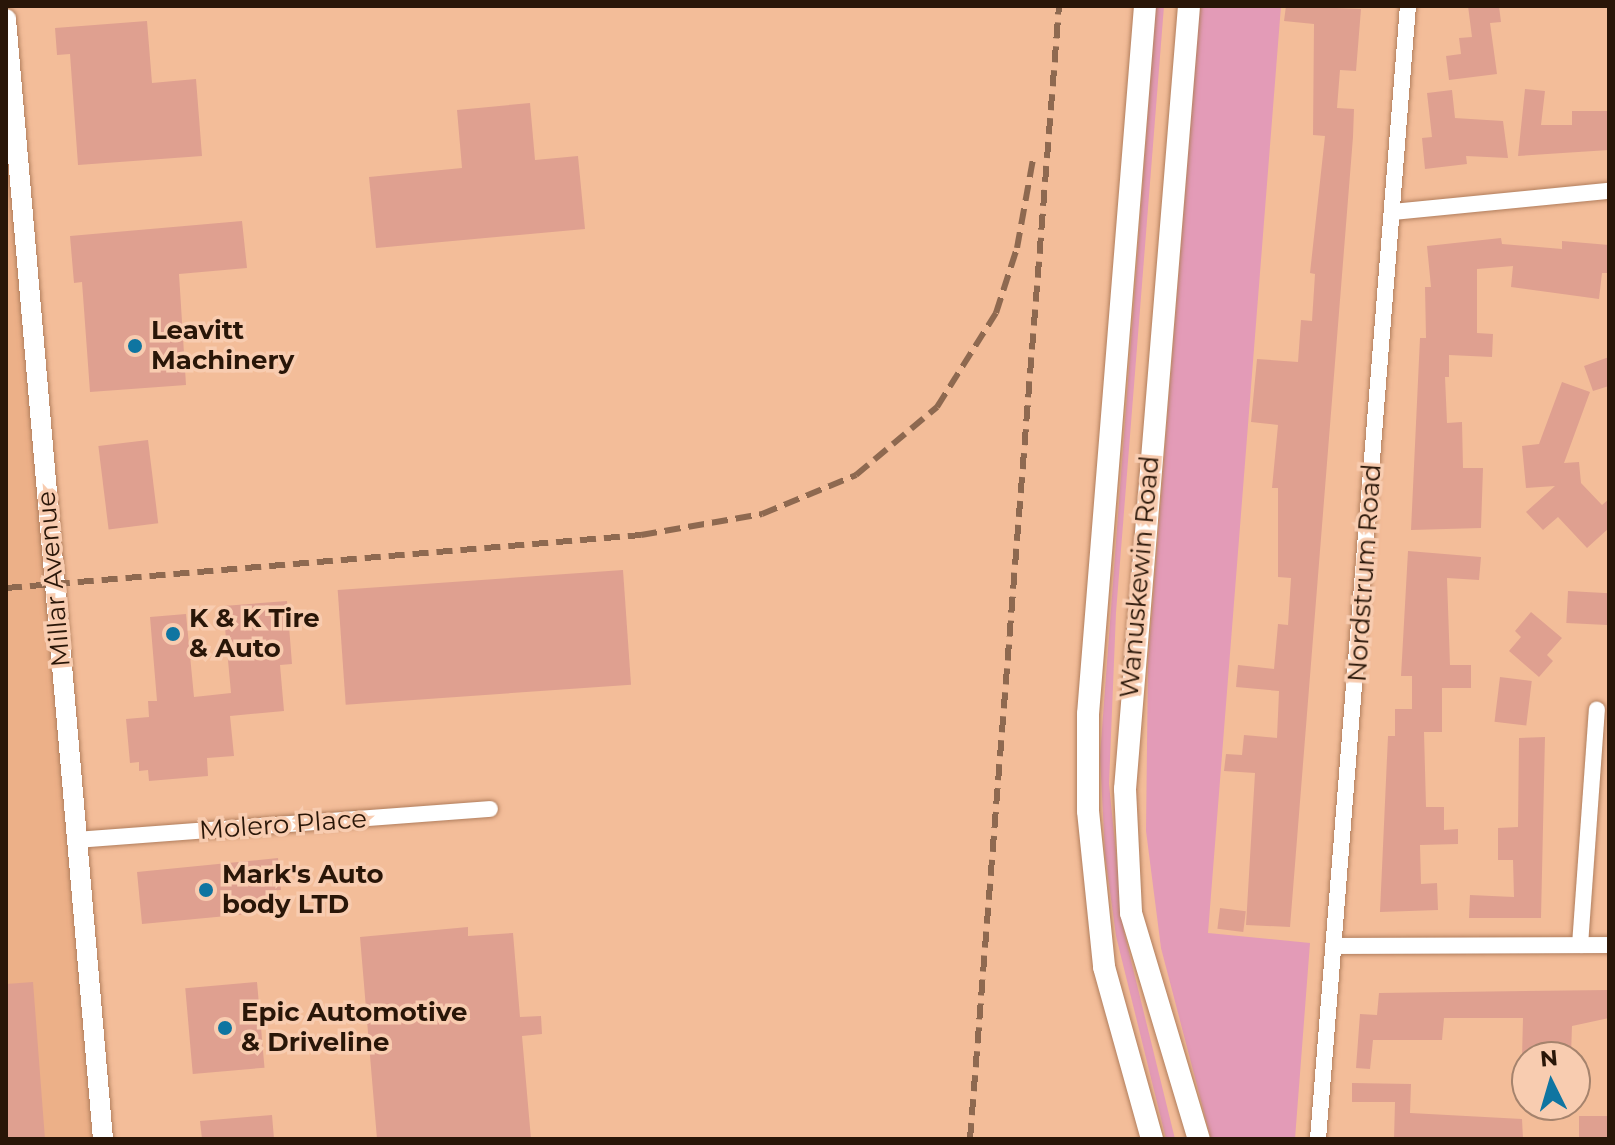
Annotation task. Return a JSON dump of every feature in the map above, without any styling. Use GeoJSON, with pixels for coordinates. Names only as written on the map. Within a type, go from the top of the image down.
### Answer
{"type":"FeatureCollection","features":[{"type":"Feature","properties":{"kind":"main road","name":"Wanuskewin Road"},"geometry":{"type":"LineString","coordinates":[[1145,6],[1088,714],[1088,811],[1104,967],[1152,1139]]}},
{"type":"Feature","properties":{"kind":"main road","name":"Wanuskewin Road"},"geometry":{"type":"LineString","coordinates":[[1189,6],[1125,789],[1131,913],[1199,1139]]}},
{"type":"Feature","properties":{"kind":"street","name":"Nordstrum Road"},"geometry":{"type":"LineString","coordinates":[[1318,1139],[1336,946],[1408,6]]}},
{"type":"Feature","properties":{"kind":"street","name":"Millar Avenue"},"geometry":{"type":"LineString","coordinates":[[6,19],[103,1139]]}},
{"type":"Feature","properties":{"kind":"street"},"geometry":{"type":"LineString","coordinates":[[1393,212],[1609,191]]}},
{"type":"Feature","properties":{"kind":"street"},"geometry":{"type":"LineString","coordinates":[[1580,945],[1597,710]]}},
{"type":"Feature","properties":{"kind":"street","name":"Molero Place"},"geometry":{"type":"LineString","coordinates":[[77,840],[490,809]]}},
{"type":"Feature","properties":{"kind":"street"},"geometry":{"type":"LineString","coordinates":[[1336,946],[1609,945]]}},
{"type":"Feature","properties":{"kind":"shaded area"},"geometry":{"type":"Polygon","coordinates":[[[6,6],[24,212],[103,1139],[6,1139],[6,6]]]}},
{"type":"Feature","properties":{"kind":"shaded area"},"geometry":{"type":"Polygon","coordinates":[[[1156,6],[1164,6],[1116,613],[1109,784],[1124,932],[1175,1139],[1166,1139],[1116,936],[1105,855],[1100,756],[1156,6]]]}},
{"type":"Feature","properties":{"kind":"shaded area"},"geometry":{"type":"Polygon","coordinates":[[[1200,6],[1281,6],[1208,933],[1310,943],[1295,1139],[1211,1139],[1161,948],[1146,831],[1148,661],[1200,6]]]}},
{"type":"Feature","properties":{"kind":"building"},"geometry":{"type":"Polygon","coordinates":[[[1286,6],[1361,9],[1356,71],[1340,70],[1337,108],[1354,109],[1353,137],[1290,927],[1246,925],[1255,773],[1224,771],[1226,754],[1242,755],[1244,735],[1277,738],[1279,691],[1236,687],[1238,665],[1274,669],[1278,624],[1288,625],[1291,578],[1278,577],[1278,488],[1272,488],[1278,425],[1251,422],[1257,359],[1298,362],[1301,320],[1312,321],[1315,274],[1310,273],[1325,136],[1313,135],[1314,24],[1284,21],[1286,6]]]}},
{"type":"Feature","properties":{"kind":"building"},"geometry":{"type":"Polygon","coordinates":[[[1468,6],[1499,6],[1501,22],[1490,23],[1497,74],[1449,80],[1446,56],[1461,54],[1459,38],[1472,37],[1468,6]]]}},
{"type":"Feature","properties":{"kind":"building"},"geometry":{"type":"Polygon","coordinates":[[[147,21],[152,83],[196,79],[202,156],[78,165],[70,54],[57,55],[55,28],[147,21]]]}},
{"type":"Feature","properties":{"kind":"building"},"geometry":{"type":"Polygon","coordinates":[[[1525,89],[1545,91],[1541,125],[1572,125],[1572,111],[1609,111],[1609,150],[1518,156],[1525,89]]]}},
{"type":"Feature","properties":{"kind":"building"},"geometry":{"type":"Polygon","coordinates":[[[1452,90],[1455,118],[1503,121],[1508,158],[1466,156],[1467,164],[1425,169],[1422,138],[1432,137],[1427,93],[1452,90]]]}},
{"type":"Feature","properties":{"kind":"building"},"geometry":{"type":"Polygon","coordinates":[[[530,103],[535,160],[578,156],[585,229],[376,248],[369,177],[462,168],[457,110],[530,103]]]}},
{"type":"Feature","properties":{"kind":"building"},"geometry":{"type":"Polygon","coordinates":[[[242,221],[247,268],[179,274],[186,385],[90,392],[82,282],[74,283],[70,236],[242,221]]]}},
{"type":"Feature","properties":{"kind":"building"},"geometry":{"type":"Polygon","coordinates":[[[1501,238],[1502,244],[1562,249],[1562,241],[1609,245],[1609,273],[1602,273],[1599,299],[1511,287],[1513,266],[1477,269],[1477,333],[1493,334],[1492,357],[1449,355],[1449,377],[1445,377],[1447,423],[1462,422],[1463,468],[1483,468],[1481,528],[1411,530],[1420,338],[1426,338],[1425,287],[1431,287],[1427,246],[1501,238]]]}},
{"type":"Feature","properties":{"kind":"building"},"geometry":{"type":"Polygon","coordinates":[[[1609,357],[1609,386],[1593,391],[1584,366],[1609,357]]]}},
{"type":"Feature","properties":{"kind":"building"},"geometry":{"type":"Polygon","coordinates":[[[1562,382],[1590,392],[1564,463],[1579,462],[1581,483],[1602,505],[1609,499],[1609,528],[1587,548],[1558,517],[1543,530],[1526,512],[1555,486],[1526,488],[1522,446],[1539,444],[1562,382]]]}},
{"type":"Feature","properties":{"kind":"building"},"geometry":{"type":"Polygon","coordinates":[[[148,440],[158,523],[109,529],[98,446],[148,440]]]}},
{"type":"Feature","properties":{"kind":"building"},"geometry":{"type":"Polygon","coordinates":[[[1408,551],[1481,557],[1479,580],[1447,578],[1450,665],[1471,665],[1471,688],[1442,688],[1442,732],[1424,732],[1426,807],[1444,807],[1444,830],[1458,829],[1458,844],[1420,845],[1421,884],[1437,883],[1438,910],[1380,912],[1388,736],[1395,736],[1395,709],[1412,709],[1412,676],[1401,676],[1408,551]]]}},
{"type":"Feature","properties":{"kind":"building"},"geometry":{"type":"Polygon","coordinates":[[[623,570],[631,685],[346,705],[338,590],[623,570]]]}},
{"type":"Feature","properties":{"kind":"building"},"geometry":{"type":"Polygon","coordinates":[[[1568,591],[1609,593],[1607,625],[1566,623],[1568,591]]]}},
{"type":"Feature","properties":{"kind":"building"},"geometry":{"type":"Polygon","coordinates":[[[287,601],[292,664],[280,665],[284,711],[230,716],[234,756],[207,758],[208,776],[149,781],[148,770],[139,771],[139,762],[130,763],[126,719],[149,717],[148,701],[157,701],[150,617],[186,614],[194,697],[231,693],[223,606],[287,601]]]}},
{"type":"Feature","properties":{"kind":"building"},"geometry":{"type":"Polygon","coordinates":[[[1531,612],[1562,638],[1547,655],[1553,661],[1539,677],[1509,651],[1521,637],[1515,631],[1531,612]]]}},
{"type":"Feature","properties":{"kind":"building"},"geometry":{"type":"Polygon","coordinates":[[[1500,677],[1532,681],[1526,726],[1495,722],[1500,677]]]}},
{"type":"Feature","properties":{"kind":"building"},"geometry":{"type":"Polygon","coordinates":[[[1545,737],[1541,918],[1469,918],[1470,895],[1514,897],[1513,860],[1498,860],[1498,828],[1518,827],[1519,738],[1545,737]]]}},
{"type":"Feature","properties":{"kind":"building","name":"Mark's Auto body LTD"},"geometry":{"type":"Polygon","coordinates":[[[278,858],[281,890],[267,891],[269,912],[142,924],[137,872],[278,858]]]}},
{"type":"Feature","properties":{"kind":"building"},"geometry":{"type":"Polygon","coordinates":[[[1220,908],[1246,911],[1243,932],[1217,929],[1220,908]]]}},
{"type":"Feature","properties":{"kind":"building"},"geometry":{"type":"Polygon","coordinates":[[[468,927],[468,936],[513,933],[520,1017],[541,1016],[542,1034],[522,1036],[531,1139],[377,1139],[360,937],[468,927]]]}},
{"type":"Feature","properties":{"kind":"building"},"geometry":{"type":"Polygon","coordinates":[[[33,982],[45,1139],[6,1139],[6,984],[33,982]]]}},
{"type":"Feature","properties":{"kind":"building","name":"Epic Automotive & Driveline"},"geometry":{"type":"Polygon","coordinates":[[[257,982],[264,1068],[193,1074],[185,988],[257,982]]]}},
{"type":"Feature","properties":{"kind":"building"},"geometry":{"type":"Polygon","coordinates":[[[1609,990],[1609,1018],[1572,1026],[1571,1041],[1522,1041],[1523,1018],[1444,1018],[1442,1040],[1373,1040],[1370,1069],[1356,1068],[1360,1014],[1377,1015],[1379,993],[1609,990]]]}},
{"type":"Feature","properties":{"kind":"building"},"geometry":{"type":"Polygon","coordinates":[[[1352,1083],[1411,1084],[1410,1113],[1511,1118],[1511,1121],[1522,1121],[1523,1139],[1394,1139],[1395,1102],[1352,1102],[1352,1083]]]}},
{"type":"Feature","properties":{"kind":"building"},"geometry":{"type":"Polygon","coordinates":[[[272,1115],[274,1139],[202,1139],[200,1121],[272,1115]]]}},
{"type":"Feature","properties":{"kind":"building"},"geometry":{"type":"Polygon","coordinates":[[[1591,1116],[1609,1116],[1609,1139],[1579,1139],[1579,1121],[1591,1121],[1591,1116]]]}},
{"type":"Feature","properties":{"kind":"railway"},"geometry":{"type":"LineString","coordinates":[[970,1139],[1059,6]]}},
{"type":"Feature","properties":{"kind":"railway"},"geometry":{"type":"LineString","coordinates":[[6,588],[641,535],[762,514],[856,475],[937,407],[996,313],[1017,248],[1033,159]]}},
{"type":"Feature","properties":{"kind":"place","name":"Leavitt Machinery"},"geometry":{"type":"Point","coordinates":[135,346]}},
{"type":"Feature","properties":{"kind":"place","name":"K & K Tire & Auto"},"geometry":{"type":"Point","coordinates":[173,634]}},
{"type":"Feature","properties":{"kind":"place","name":"Mark's Auto body LTD"},"geometry":{"type":"Point","coordinates":[206,890]}},
{"type":"Feature","properties":{"kind":"place","name":"Epic Automotive & Driveline"},"geometry":{"type":"Point","coordinates":[225,1028]}}]}
